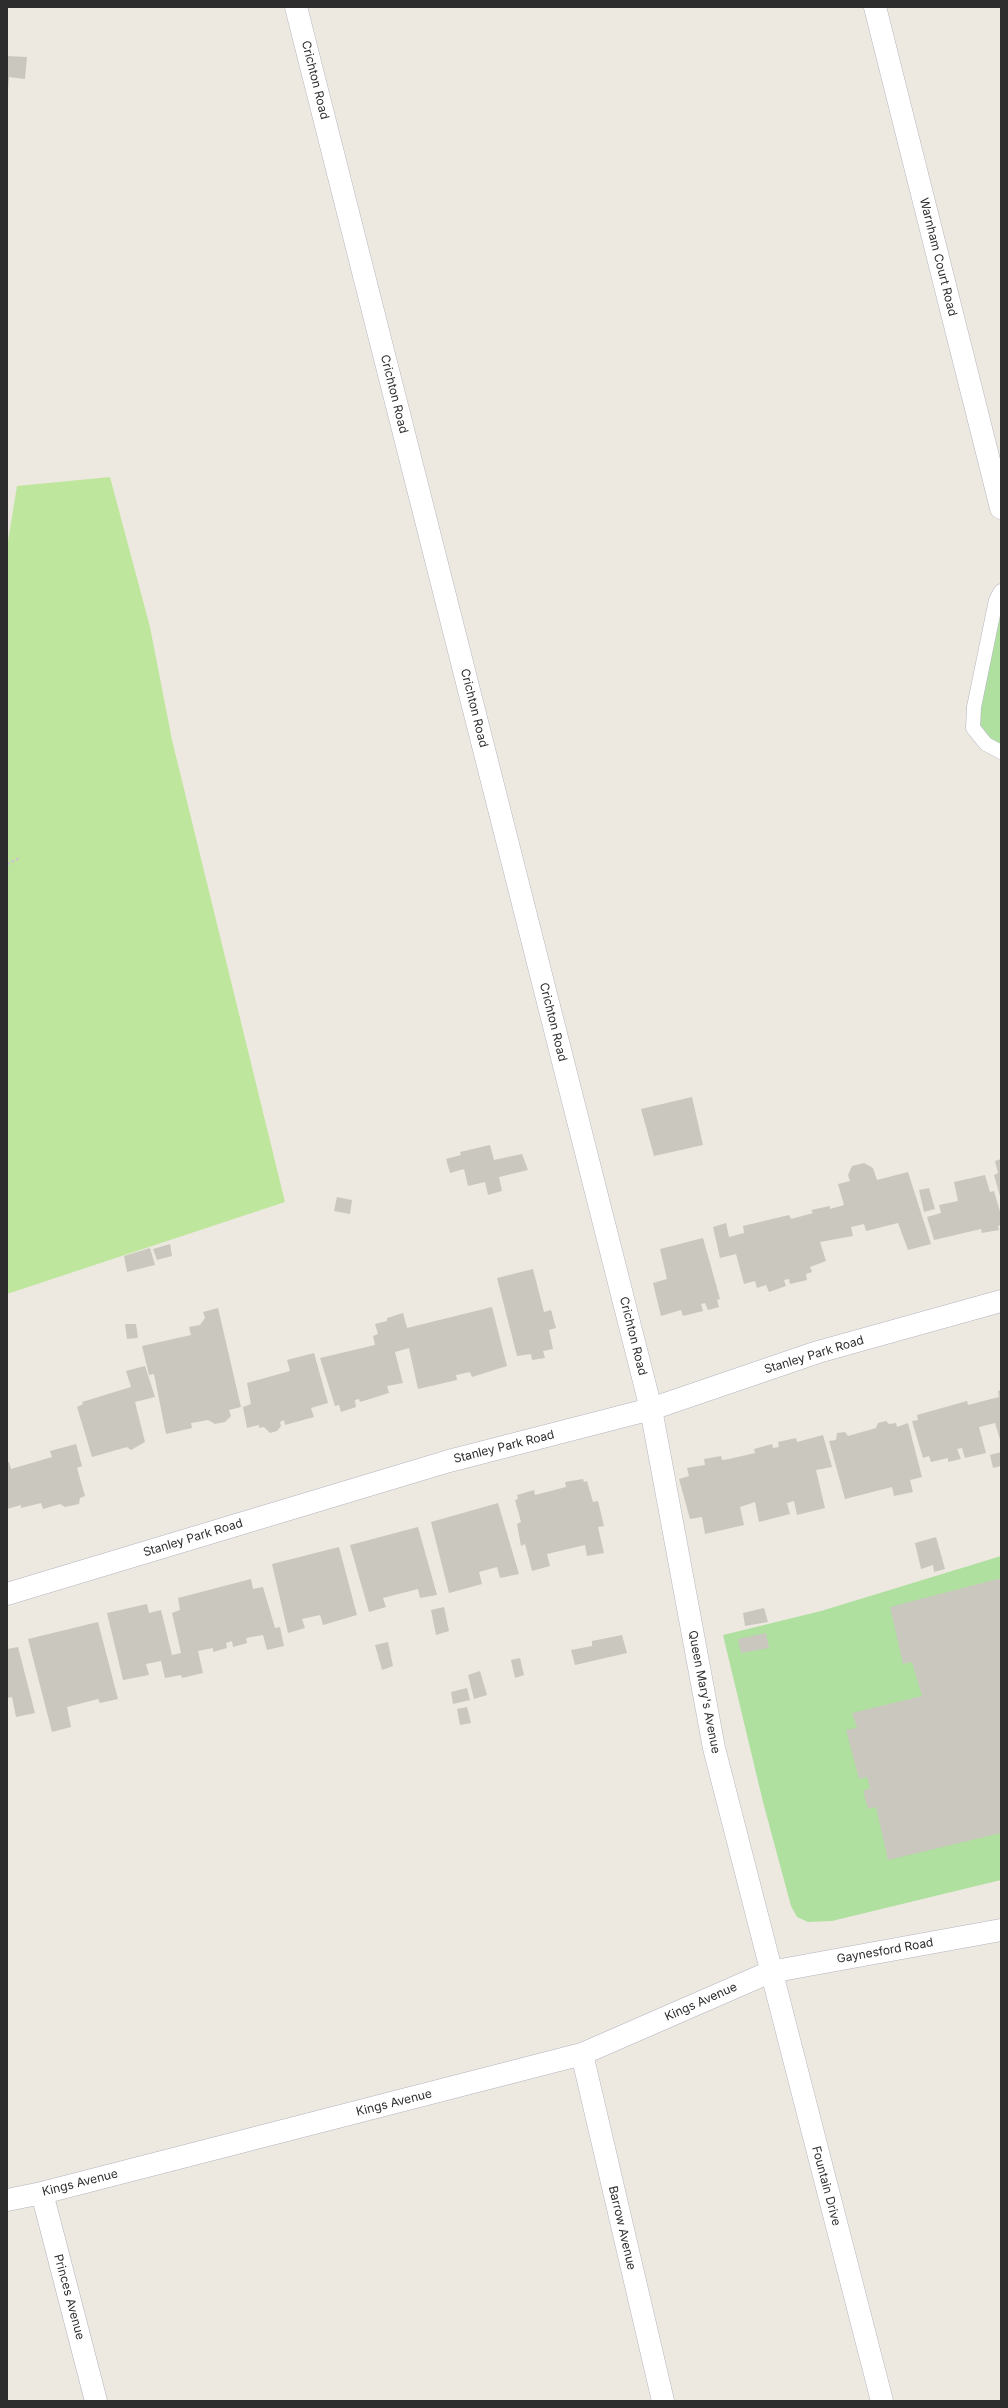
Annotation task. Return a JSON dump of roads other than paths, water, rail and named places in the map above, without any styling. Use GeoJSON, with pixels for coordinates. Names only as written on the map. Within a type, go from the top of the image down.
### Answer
{"type":"FeatureCollection","features":[{"type":"Feature","properties":{"kind":"street","name":"Crichton Road"},"geometry":{"type":"LineString","coordinates":[[296,7],[651,1409]]}},
{"type":"Feature","properties":{"kind":"street","name":"Warnham Court Road"},"geometry":{"type":"LineString","coordinates":[[875,7],[1001,508]]}},
{"type":"Feature","properties":{"kind":"street","name":"Stanley Park Road"},"geometry":{"type":"LineString","coordinates":[[7,1594],[449,1461],[651,1409],[818,1352],[1001,1301]]}},
{"type":"Feature","properties":{"kind":"street","name":"Queen Mary's Avenue"},"geometry":{"type":"LineString","coordinates":[[651,1409],[714,1748],[770,1972]]}},
{"type":"Feature","properties":{"kind":"street","name":"Gaynesford Road"},"geometry":{"type":"LineString","coordinates":[[770,1972],[1001,1930]]}},
{"type":"Feature","properties":{"kind":"street","name":"Kings Avenue"},"geometry":{"type":"LineString","coordinates":[[7,2200],[42,2193],[582,2054],[770,1972]]}},
{"type":"Feature","properties":{"kind":"street","name":"Fountain Drive"},"geometry":{"type":"LineString","coordinates":[[770,1972],[882,2401]]}},
{"type":"Feature","properties":{"kind":"street","name":"Barrow Avenue"},"geometry":{"type":"LineString","coordinates":[[582,2054],[663,2401]]}},
{"type":"Feature","properties":{"kind":"street","name":"Princes Avenue"},"geometry":{"type":"LineString","coordinates":[[42,2193],[96,2401]]}},
{"type":"Feature","properties":{"kind":"lane"},"geometry":{"type":"LineString","coordinates":[[1001,591],[994,608],[974,707],[973,728],[986,744],[1001,752]]}}]}
